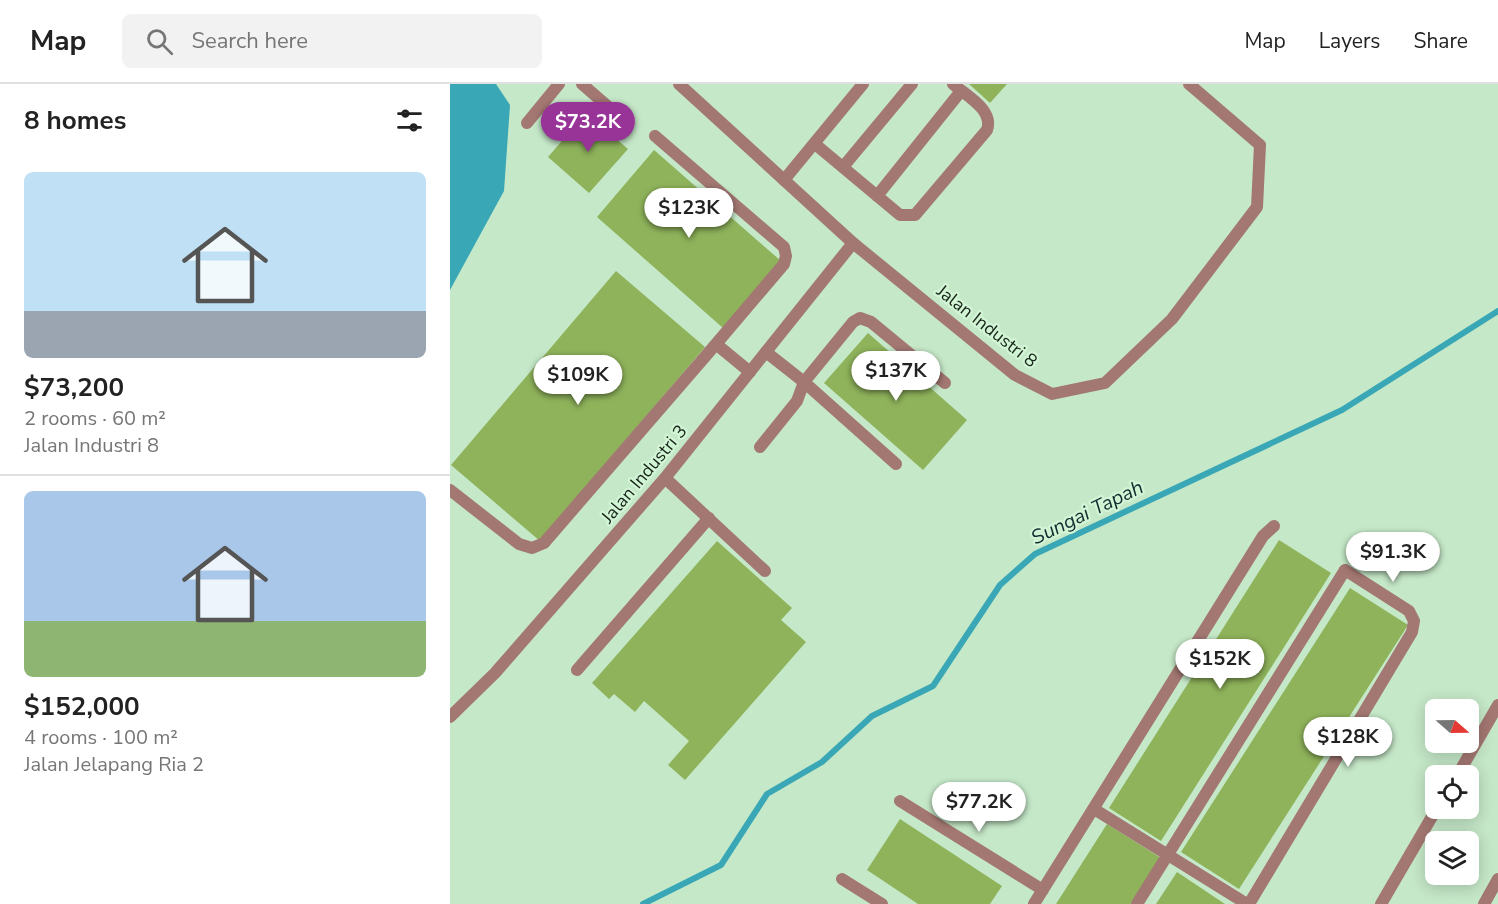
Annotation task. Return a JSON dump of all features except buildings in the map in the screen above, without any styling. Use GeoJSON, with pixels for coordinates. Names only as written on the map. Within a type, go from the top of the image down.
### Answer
{"type":"FeatureCollection","features":[{"type":"Feature","properties":{"kind":"street"},"geometry":{"type":"LineString","coordinates":[[527,123],[559,84]]}},
{"type":"Feature","properties":{"kind":"street"},"geometry":{"type":"LineString","coordinates":[[582,84],[620,117]]}},
{"type":"Feature","properties":{"kind":"street","name":"Jalan Industri 8"},"geometry":{"type":"LineString","coordinates":[[679,84],[853,243],[1015,375],[1052,394],[1105,383],[1172,320],[1257,207],[1260,145],[1189,84]]}},
{"type":"Feature","properties":{"kind":"street"},"geometry":{"type":"LineString","coordinates":[[784,180],[863,84]]}},
{"type":"Feature","properties":{"kind":"street"},"geometry":{"type":"LineString","coordinates":[[843,167],[912,84]]}},
{"type":"Feature","properties":{"kind":"street"},"geometry":{"type":"LineString","coordinates":[[815,144],[843,167],[877,196],[900,215],[915,215],[987,130],[990,121],[987,113],[957,88],[877,196]]}},
{"type":"Feature","properties":{"kind":"street"},"geometry":{"type":"LineString","coordinates":[[450,490],[519,544],[532,548],[544,543],[784,264],[786,256],[783,247],[655,136]]}},
{"type":"Feature","properties":{"kind":"street","name":"Jalan Industri 3"},"geometry":{"type":"LineString","coordinates":[[450,717],[495,674],[665,478],[853,243]]}},
{"type":"Feature","properties":{"kind":"street"},"geometry":{"type":"LineString","coordinates":[[760,447],[797,401],[804,382],[853,322],[860,318],[871,322],[945,383]]}},
{"type":"Feature","properties":{"kind":"street"},"geometry":{"type":"LineString","coordinates":[[716,345],[750,372]]}},
{"type":"Feature","properties":{"kind":"street"},"geometry":{"type":"LineString","coordinates":[[766,352],[804,382],[896,464]]}},
{"type":"Feature","properties":{"kind":"street"},"geometry":{"type":"LineString","coordinates":[[665,478],[765,571]]}},
{"type":"Feature","properties":{"kind":"street"},"geometry":{"type":"LineString","coordinates":[[577,670],[709,518]]}},
{"type":"Feature","properties":{"kind":"street"},"geometry":{"type":"LineString","coordinates":[[1034,904],[1263,536],[1274,526]]}},
{"type":"Feature","properties":{"kind":"street"},"geometry":{"type":"LineString","coordinates":[[1094,809],[1169,854],[1248,904],[1412,632],[1414,621],[1409,612],[1346,570],[1169,854],[1137,904]]}},
{"type":"Feature","properties":{"kind":"street"},"geometry":{"type":"LineString","coordinates":[[1463,765],[1498,705]]}},
{"type":"Feature","properties":{"kind":"street"},"geometry":{"type":"LineString","coordinates":[[900,801],[1043,890]]}},
{"type":"Feature","properties":{"kind":"street"},"geometry":{"type":"LineString","coordinates":[[1381,904],[1431,819]]}},
{"type":"Feature","properties":{"kind":"street"},"geometry":{"type":"LineString","coordinates":[[842,879],[882,904]]}},
{"type":"Feature","properties":{"kind":"street"},"geometry":{"type":"LineString","coordinates":[[1484,904],[1498,879]]}},
{"type":"Feature","properties":{"kind":"water"},"geometry":{"type":"Polygon","coordinates":[[[450,84],[496,84],[510,105],[504,191],[450,290],[450,84]]]}},
{"type":"Feature","properties":{"kind":"waterway","name":"Sungai Tapah"},"geometry":{"type":"LineString","coordinates":[[643,904],[721,865],[767,794],[822,762],[872,716],[933,686],[1000,585],[1035,554],[1342,410],[1498,311]]}}]}
